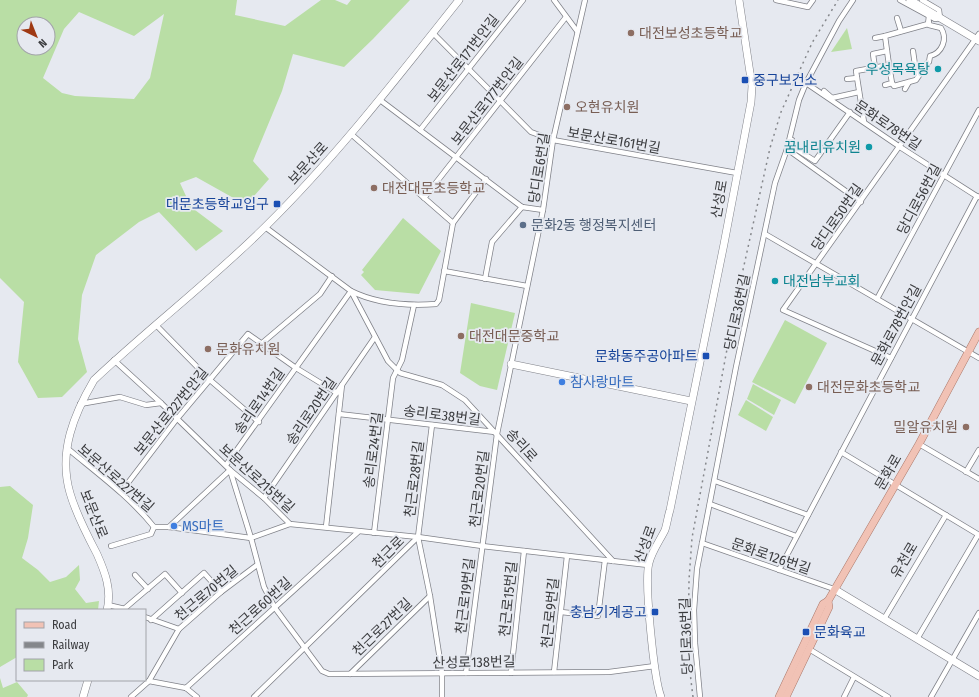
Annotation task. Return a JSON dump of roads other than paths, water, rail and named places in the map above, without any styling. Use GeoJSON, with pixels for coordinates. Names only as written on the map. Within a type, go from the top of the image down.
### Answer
{"type":"FeatureCollection","features":[{"type":"Feature","properties":{"kind":"main road","name":"보문산로"},"geometry":{"type":"LineString","coordinates":[[107,608],[109,592],[105,574],[70,492],[66,448],[70,429],[80,404],[94,380],[114,360],[156,325],[265,227],[307,185],[380,100],[459,0]]}},
{"type":"Feature","properties":{"kind":"main road","name":"산성로"},"geometry":{"type":"LineString","coordinates":[[661,697],[655,666],[649,607],[648,565],[665,529],[724,244],[752,86],[738,0]]}},
{"type":"Feature","properties":{"kind":"main road"},"geometry":{"type":"LineString","coordinates":[[910,0],[978,38]]}},
{"type":"Feature","properties":{"kind":"main road","name":"문화로"},"geometry":{"type":"LineString","coordinates":[[787,694],[793,667],[823,604],[828,601],[920,444],[979,332]]}},
{"type":"Feature","properties":{"kind":"main road"},"geometry":{"type":"LineString","coordinates":[[511,364],[691,401]]}},
{"type":"Feature","properties":{"kind":"main road"},"geometry":{"type":"LineString","coordinates":[[834,589],[979,676]]}},
{"type":"Feature","properties":{"kind":"main road","name":"문화로"},"geometry":{"type":"LineString","coordinates":[[779,697],[787,694],[802,665],[829,606],[828,601]]}},
{"type":"Feature","properties":{"kind":"main road"},"geometry":{"type":"LineString","coordinates":[[775,697],[782,682],[793,667]]}},
{"type":"Feature","properties":{"kind":"main road"},"geometry":{"type":"LineString","coordinates":[[83,697],[88,681]]}},
{"type":"Feature","properties":{"kind":"street","name":"보문산로171번안길"},"geometry":{"type":"LineString","coordinates":[[420,130],[523,0]]}},
{"type":"Feature","properties":{"kind":"street"},"geometry":{"type":"LineString","coordinates":[[554,0],[577,31]]}},
{"type":"Feature","properties":{"kind":"street","name":"당디로6번길"},"geometry":{"type":"LineString","coordinates":[[496,433],[543,210],[553,140],[585,0]]}},
{"type":"Feature","properties":{"kind":"street"},"geometry":{"type":"LineString","coordinates":[[776,0],[808,7],[813,0]]}},
{"type":"Feature","properties":{"kind":"street","name":"당디로36번길"},"geometry":{"type":"LineString","coordinates":[[700,697],[695,642],[694,610],[697,569],[736,367],[775,183],[787,149],[799,100],[806,82],[839,21],[853,0]]}},
{"type":"Feature","properties":{"kind":"street"},"geometry":{"type":"LineString","coordinates":[[900,0],[935,20],[940,18],[939,10],[922,0]]}},
{"type":"Feature","properties":{"kind":"street"},"geometry":{"type":"LineString","coordinates":[[875,38],[928,24],[929,16]]}},
{"type":"Feature","properties":{"kind":"street"},"geometry":{"type":"LineString","coordinates":[[885,85],[892,83],[894,86],[916,80],[925,69],[925,65],[929,62],[930,56],[940,51],[946,40],[941,28],[929,25],[929,16]]}},
{"type":"Feature","properties":{"kind":"street","name":"보문산로177번안길"},"geometry":{"type":"LineString","coordinates":[[424,198],[566,17]]}},
{"type":"Feature","properties":{"kind":"street"},"geometry":{"type":"LineString","coordinates":[[897,18],[901,31]]}},
{"type":"Feature","properties":{"kind":"street","name":"보문산로161번길"},"geometry":{"type":"LineString","coordinates":[[433,33],[531,132],[553,140],[737,173]]}},
{"type":"Feature","properties":{"kind":"street"},"geometry":{"type":"LineString","coordinates":[[885,36],[892,83]]}},
{"type":"Feature","properties":{"kind":"street","name":"당디로50번길"},"geometry":{"type":"LineString","coordinates":[[891,358],[783,310],[978,38]]}},
{"type":"Feature","properties":{"kind":"street"},"geometry":{"type":"LineString","coordinates":[[875,68],[873,54],[887,51]]}},
{"type":"Feature","properties":{"kind":"street"},"geometry":{"type":"LineString","coordinates":[[912,51],[916,72],[920,74]]}},
{"type":"Feature","properties":{"kind":"street"},"geometry":{"type":"LineString","coordinates":[[864,122],[856,71],[889,65]]}},
{"type":"Feature","properties":{"kind":"street"},"geometry":{"type":"LineString","coordinates":[[847,79],[857,78]]}},
{"type":"Feature","properties":{"kind":"street","name":"문화로78번길"},"geometry":{"type":"LineString","coordinates":[[806,82],[900,147],[978,196]]}},
{"type":"Feature","properties":{"kind":"street"},"geometry":{"type":"LineString","coordinates":[[905,90],[909,82]]}},
{"type":"Feature","properties":{"kind":"street"},"geometry":{"type":"LineString","coordinates":[[824,91],[832,98],[859,92]]}},
{"type":"Feature","properties":{"kind":"street"},"geometry":{"type":"LineString","coordinates":[[380,100],[522,207],[543,210]]}},
{"type":"Feature","properties":{"kind":"street","name":"당디로56번길"},"geometry":{"type":"LineString","coordinates":[[877,299],[979,110]]}},
{"type":"Feature","properties":{"kind":"street"},"geometry":{"type":"LineString","coordinates":[[792,140],[791,144],[793,148],[815,161],[850,112]]}},
{"type":"Feature","properties":{"kind":"street"},"geometry":{"type":"LineString","coordinates":[[351,134],[453,223]]}},
{"type":"Feature","properties":{"kind":"street"},"geometry":{"type":"LineString","coordinates":[[787,149],[861,202]]}},
{"type":"Feature","properties":{"kind":"street"},"geometry":{"type":"LineString","coordinates":[[265,227],[351,291],[367,299],[414,305],[436,304],[439,300],[453,223],[486,179]]}},
{"type":"Feature","properties":{"kind":"street","name":"문화로78번안길"},"geometry":{"type":"LineString","coordinates":[[779,570],[911,319],[978,196]]}},
{"type":"Feature","properties":{"kind":"street"},"geometry":{"type":"LineString","coordinates":[[485,279],[492,242],[522,207]]}},
{"type":"Feature","properties":{"kind":"street"},"geometry":{"type":"LineString","coordinates":[[765,234],[979,358]]}},
{"type":"Feature","properties":{"kind":"street"},"geometry":{"type":"LineString","coordinates":[[444,271],[527,286]]}},
{"type":"Feature","properties":{"kind":"street"},"geometry":{"type":"LineString","coordinates":[[261,344],[320,294],[332,276]]}},
{"type":"Feature","properties":{"kind":"street"},"geometry":{"type":"LineString","coordinates":[[351,291],[388,361],[397,371],[402,360],[414,305]]}},
{"type":"Feature","properties":{"kind":"street","name":"송리로14번길"},"geometry":{"type":"LineString","coordinates":[[226,465],[351,291]]}},
{"type":"Feature","properties":{"kind":"street"},"geometry":{"type":"LineString","coordinates":[[156,325],[210,380],[258,422]]}},
{"type":"Feature","properties":{"kind":"street","name":"보문산로227번안길"},"geometry":{"type":"LineString","coordinates":[[120,492],[176,420],[248,334],[296,368],[337,392]]}},
{"type":"Feature","properties":{"kind":"street","name":"송리로20번길"},"geometry":{"type":"LineString","coordinates":[[264,498],[375,337]]}},
{"type":"Feature","properties":{"kind":"street","name":"보문산로215번길"},"geometry":{"type":"LineString","coordinates":[[114,360],[161,403],[176,420],[230,470],[264,498],[290,524],[418,537]]}},
{"type":"Feature","properties":{"kind":"street","name":"송리로24번길"},"geometry":{"type":"LineString","coordinates":[[374,533],[387,420],[393,378],[397,371]]}},
{"type":"Feature","properties":{"kind":"street","name":"송리로"},"geometry":{"type":"LineString","coordinates":[[397,371],[442,385],[452,390],[465,400],[613,561]]}},
{"type":"Feature","properties":{"kind":"street"},"geometry":{"type":"LineString","coordinates":[[326,527],[343,384]]}},
{"type":"Feature","properties":{"kind":"street"},"geometry":{"type":"LineString","coordinates":[[80,404],[120,397],[146,405],[161,403]]}},
{"type":"Feature","properties":{"kind":"street","name":"송리로38번길"},"geometry":{"type":"LineString","coordinates":[[339,414],[496,433]]}},
{"type":"Feature","properties":{"kind":"street","name":"천근로28번길"},"geometry":{"type":"LineString","coordinates":[[418,537],[432,425]]}},
{"type":"Feature","properties":{"kind":"street","name":"천근로20번길"},"geometry":{"type":"LineString","coordinates":[[482,546],[496,433]]}},
{"type":"Feature","properties":{"kind":"street"},"geometry":{"type":"LineString","coordinates":[[920,444],[979,479]]}},
{"type":"Feature","properties":{"kind":"street","name":"보문산로227번길"},"geometry":{"type":"LineString","coordinates":[[66,448],[120,492],[144,514],[154,527],[169,527],[251,538],[290,524]]}},
{"type":"Feature","properties":{"kind":"street"},"geometry":{"type":"LineString","coordinates":[[966,472],[979,450]]}},
{"type":"Feature","properties":{"kind":"street"},"geometry":{"type":"LineString","coordinates":[[841,452],[978,535],[917,639]]}},
{"type":"Feature","properties":{"kind":"street"},"geometry":{"type":"LineString","coordinates":[[169,527],[230,470]]}},
{"type":"Feature","properties":{"kind":"street","name":"산성로138번길"},"geometry":{"type":"LineString","coordinates":[[230,470],[264,587],[275,608],[322,671],[329,674],[609,672],[655,666]]}},
{"type":"Feature","properties":{"kind":"street"},"geometry":{"type":"LineString","coordinates":[[715,481],[808,514]]}},
{"type":"Feature","properties":{"kind":"street"},"geometry":{"type":"LineString","coordinates":[[710,504],[796,536]]}},
{"type":"Feature","properties":{"kind":"street","name":"유천로"},"geometry":{"type":"LineString","coordinates":[[884,619],[946,515]]}},
{"type":"Feature","properties":{"kind":"street","name":"보문산로"},"geometry":{"type":"LineString","coordinates":[[111,546],[151,534],[154,527]]}},
{"type":"Feature","properties":{"kind":"street","name":"천근로60번길"},"geometry":{"type":"LineString","coordinates":[[186,688],[358,532]]}},
{"type":"Feature","properties":{"kind":"street","name":"천근로"},"geometry":{"type":"LineString","coordinates":[[254,697],[306,648],[418,537],[648,565]]}},
{"type":"Feature","properties":{"kind":"street","name":"천근로27번길"},"geometry":{"type":"LineString","coordinates":[[418,537],[430,596],[442,673],[442,697]]}},
{"type":"Feature","properties":{"kind":"street","name":"문화로126번길"},"geometry":{"type":"LineString","coordinates":[[702,543],[834,589]]}},
{"type":"Feature","properties":{"kind":"street","name":"천근로19번길"},"geometry":{"type":"LineString","coordinates":[[466,673],[482,546]]}},
{"type":"Feature","properties":{"kind":"street","name":"천근로15번길"},"geometry":{"type":"LineString","coordinates":[[511,673],[524,551]]}},
{"type":"Feature","properties":{"kind":"street","name":"천근로9번길"},"geometry":{"type":"LineString","coordinates":[[554,672],[567,556]]}},
{"type":"Feature","properties":{"kind":"street"},"geometry":{"type":"LineString","coordinates":[[561,612],[598,616],[605,560]]}},
{"type":"Feature","properties":{"kind":"street","name":"천근로70번길"},"geometry":{"type":"LineString","coordinates":[[131,697],[149,681],[179,629],[221,592],[257,565]]}},
{"type":"Feature","properties":{"kind":"street"},"geometry":{"type":"LineString","coordinates":[[151,620],[204,573],[221,592]]}},
{"type":"Feature","properties":{"kind":"street"},"geometry":{"type":"LineString","coordinates":[[107,608],[125,609],[165,574],[182,593]]}},
{"type":"Feature","properties":{"kind":"street"},"geometry":{"type":"LineString","coordinates":[[135,576],[148,588]]}},
{"type":"Feature","properties":{"kind":"street","name":"천근로27번길"},"geometry":{"type":"LineString","coordinates":[[350,674],[430,596]]}},
{"type":"Feature","properties":{"kind":"street"},"geometry":{"type":"LineString","coordinates":[[931,697],[979,613]]}},
{"type":"Feature","properties":{"kind":"street"},"geometry":{"type":"LineString","coordinates":[[146,618],[179,629]]}},
{"type":"Feature","properties":{"kind":"street"},"geometry":{"type":"LineString","coordinates":[[809,649],[888,697]]}},
{"type":"Feature","properties":{"kind":"street"},"geometry":{"type":"LineString","coordinates":[[844,697],[854,677]]}},
{"type":"Feature","properties":{"kind":"street"},"geometry":{"type":"LineString","coordinates":[[149,681],[186,688],[197,697]]}},
{"type":"Feature","properties":{"kind":"railway"},"geometry":{"type":"LineString","coordinates":[[693,697],[688,656],[689,580],[692,538],[735,306],[770,148],[781,112],[812,43],[838,0]]}},
{"type":"Feature","properties":{"kind":"place","name":"대전보성초등학교"},"geometry":{"type":"Point","coordinates":[631,33]}},
{"type":"Feature","properties":{"kind":"place","name":"우성목욕탕"},"geometry":{"type":"Point","coordinates":[938,69]}},
{"type":"Feature","properties":{"kind":"place","name":"중구보건소"},"geometry":{"type":"Point","coordinates":[745,80]}},
{"type":"Feature","properties":{"kind":"place","name":"오현유치원"},"geometry":{"type":"Point","coordinates":[567,107]}},
{"type":"Feature","properties":{"kind":"place","name":"꿈내리유치원"},"geometry":{"type":"Point","coordinates":[869,147]}},
{"type":"Feature","properties":{"kind":"place","name":"대전대문초등학교"},"geometry":{"type":"Point","coordinates":[374,188]}},
{"type":"Feature","properties":{"kind":"place","name":"대문초등학교입구"},"geometry":{"type":"Point","coordinates":[277,204]}},
{"type":"Feature","properties":{"kind":"place","name":"문화2동 행정복지센터"},"geometry":{"type":"Point","coordinates":[523,225]}},
{"type":"Feature","properties":{"kind":"place","name":"대전남부교회"},"geometry":{"type":"Point","coordinates":[775,281]}},
{"type":"Feature","properties":{"kind":"place","name":"대전대문중학교"},"geometry":{"type":"Point","coordinates":[461,336]}},
{"type":"Feature","properties":{"kind":"place","name":"문화유치원"},"geometry":{"type":"Point","coordinates":[208,349]}},
{"type":"Feature","properties":{"kind":"place","name":"문화동주공아파트"},"geometry":{"type":"Point","coordinates":[706,356]}},
{"type":"Feature","properties":{"kind":"place","name":"참사랑마트"},"geometry":{"type":"Point","coordinates":[562,382]}},
{"type":"Feature","properties":{"kind":"place","name":"대전문화초등학교"},"geometry":{"type":"Point","coordinates":[809,387]}},
{"type":"Feature","properties":{"kind":"place","name":"밀알유치원"},"geometry":{"type":"Point","coordinates":[966,427]}},
{"type":"Feature","properties":{"kind":"place","name":"MS마트"},"geometry":{"type":"Point","coordinates":[174,526]}},
{"type":"Feature","properties":{"kind":"place","name":"충남기계공고"},"geometry":{"type":"Point","coordinates":[655,612]}},
{"type":"Feature","properties":{"kind":"place","name":"문화육교"},"geometry":{"type":"Point","coordinates":[806,632]}}]}
